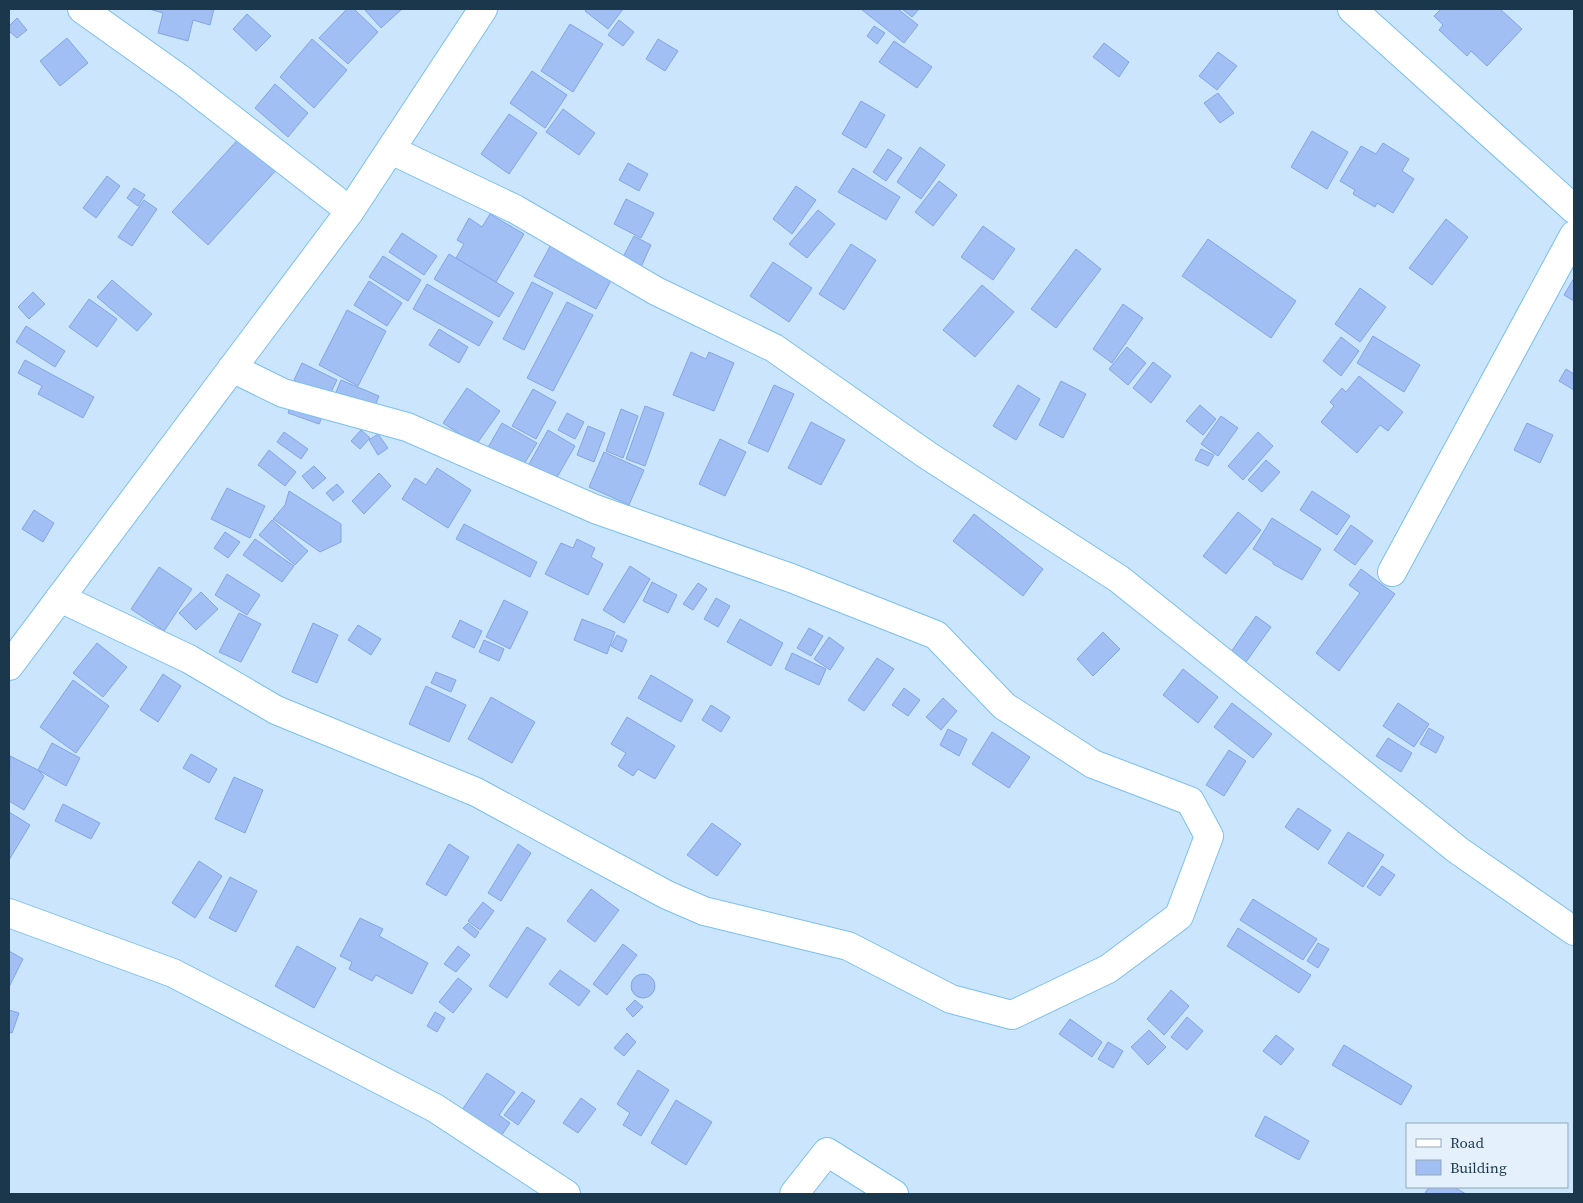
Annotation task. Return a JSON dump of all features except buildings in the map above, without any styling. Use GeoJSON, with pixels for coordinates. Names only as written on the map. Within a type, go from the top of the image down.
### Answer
{"type":"FeatureCollection","features":[{"type":"Feature","properties":{"kind":"street"},"geometry":{"type":"LineString","coordinates":[[82,9],[182,81],[350,211]]}},
{"type":"Feature","properties":{"kind":"street"},"geometry":{"type":"LineString","coordinates":[[9,666],[350,211],[483,9]]}},
{"type":"Feature","properties":{"kind":"street"},"geometry":{"type":"LineString","coordinates":[[1352,9],[1574,210]]}},
{"type":"Feature","properties":{"kind":"street"},"geometry":{"type":"LineString","coordinates":[[391,150],[515,209],[656,291],[774,348],[927,455],[1119,579],[1459,851],[1574,931]]}},
{"type":"Feature","properties":{"kind":"street"},"geometry":{"type":"LineString","coordinates":[[1392,572],[1574,235]]}},
{"type":"Feature","properties":{"kind":"street"},"geometry":{"type":"LineString","coordinates":[[60,598],[189,660],[276,710],[476,792],[667,894],[704,911],[848,946],[950,999],[1012,1015],[1108,969],[1179,916],[1209,836],[1190,801],[1093,764],[1028,722],[1004,706],[936,635],[792,578],[594,509],[407,427],[283,393],[232,368]]}},
{"type":"Feature","properties":{"kind":"street"},"geometry":{"type":"LineString","coordinates":[[9,913],[173,973],[435,1108],[566,1194]]}},
{"type":"Feature","properties":{"kind":"street"},"geometry":{"type":"LineString","coordinates":[[794,1194],[827,1152],[894,1194]]}}]}
